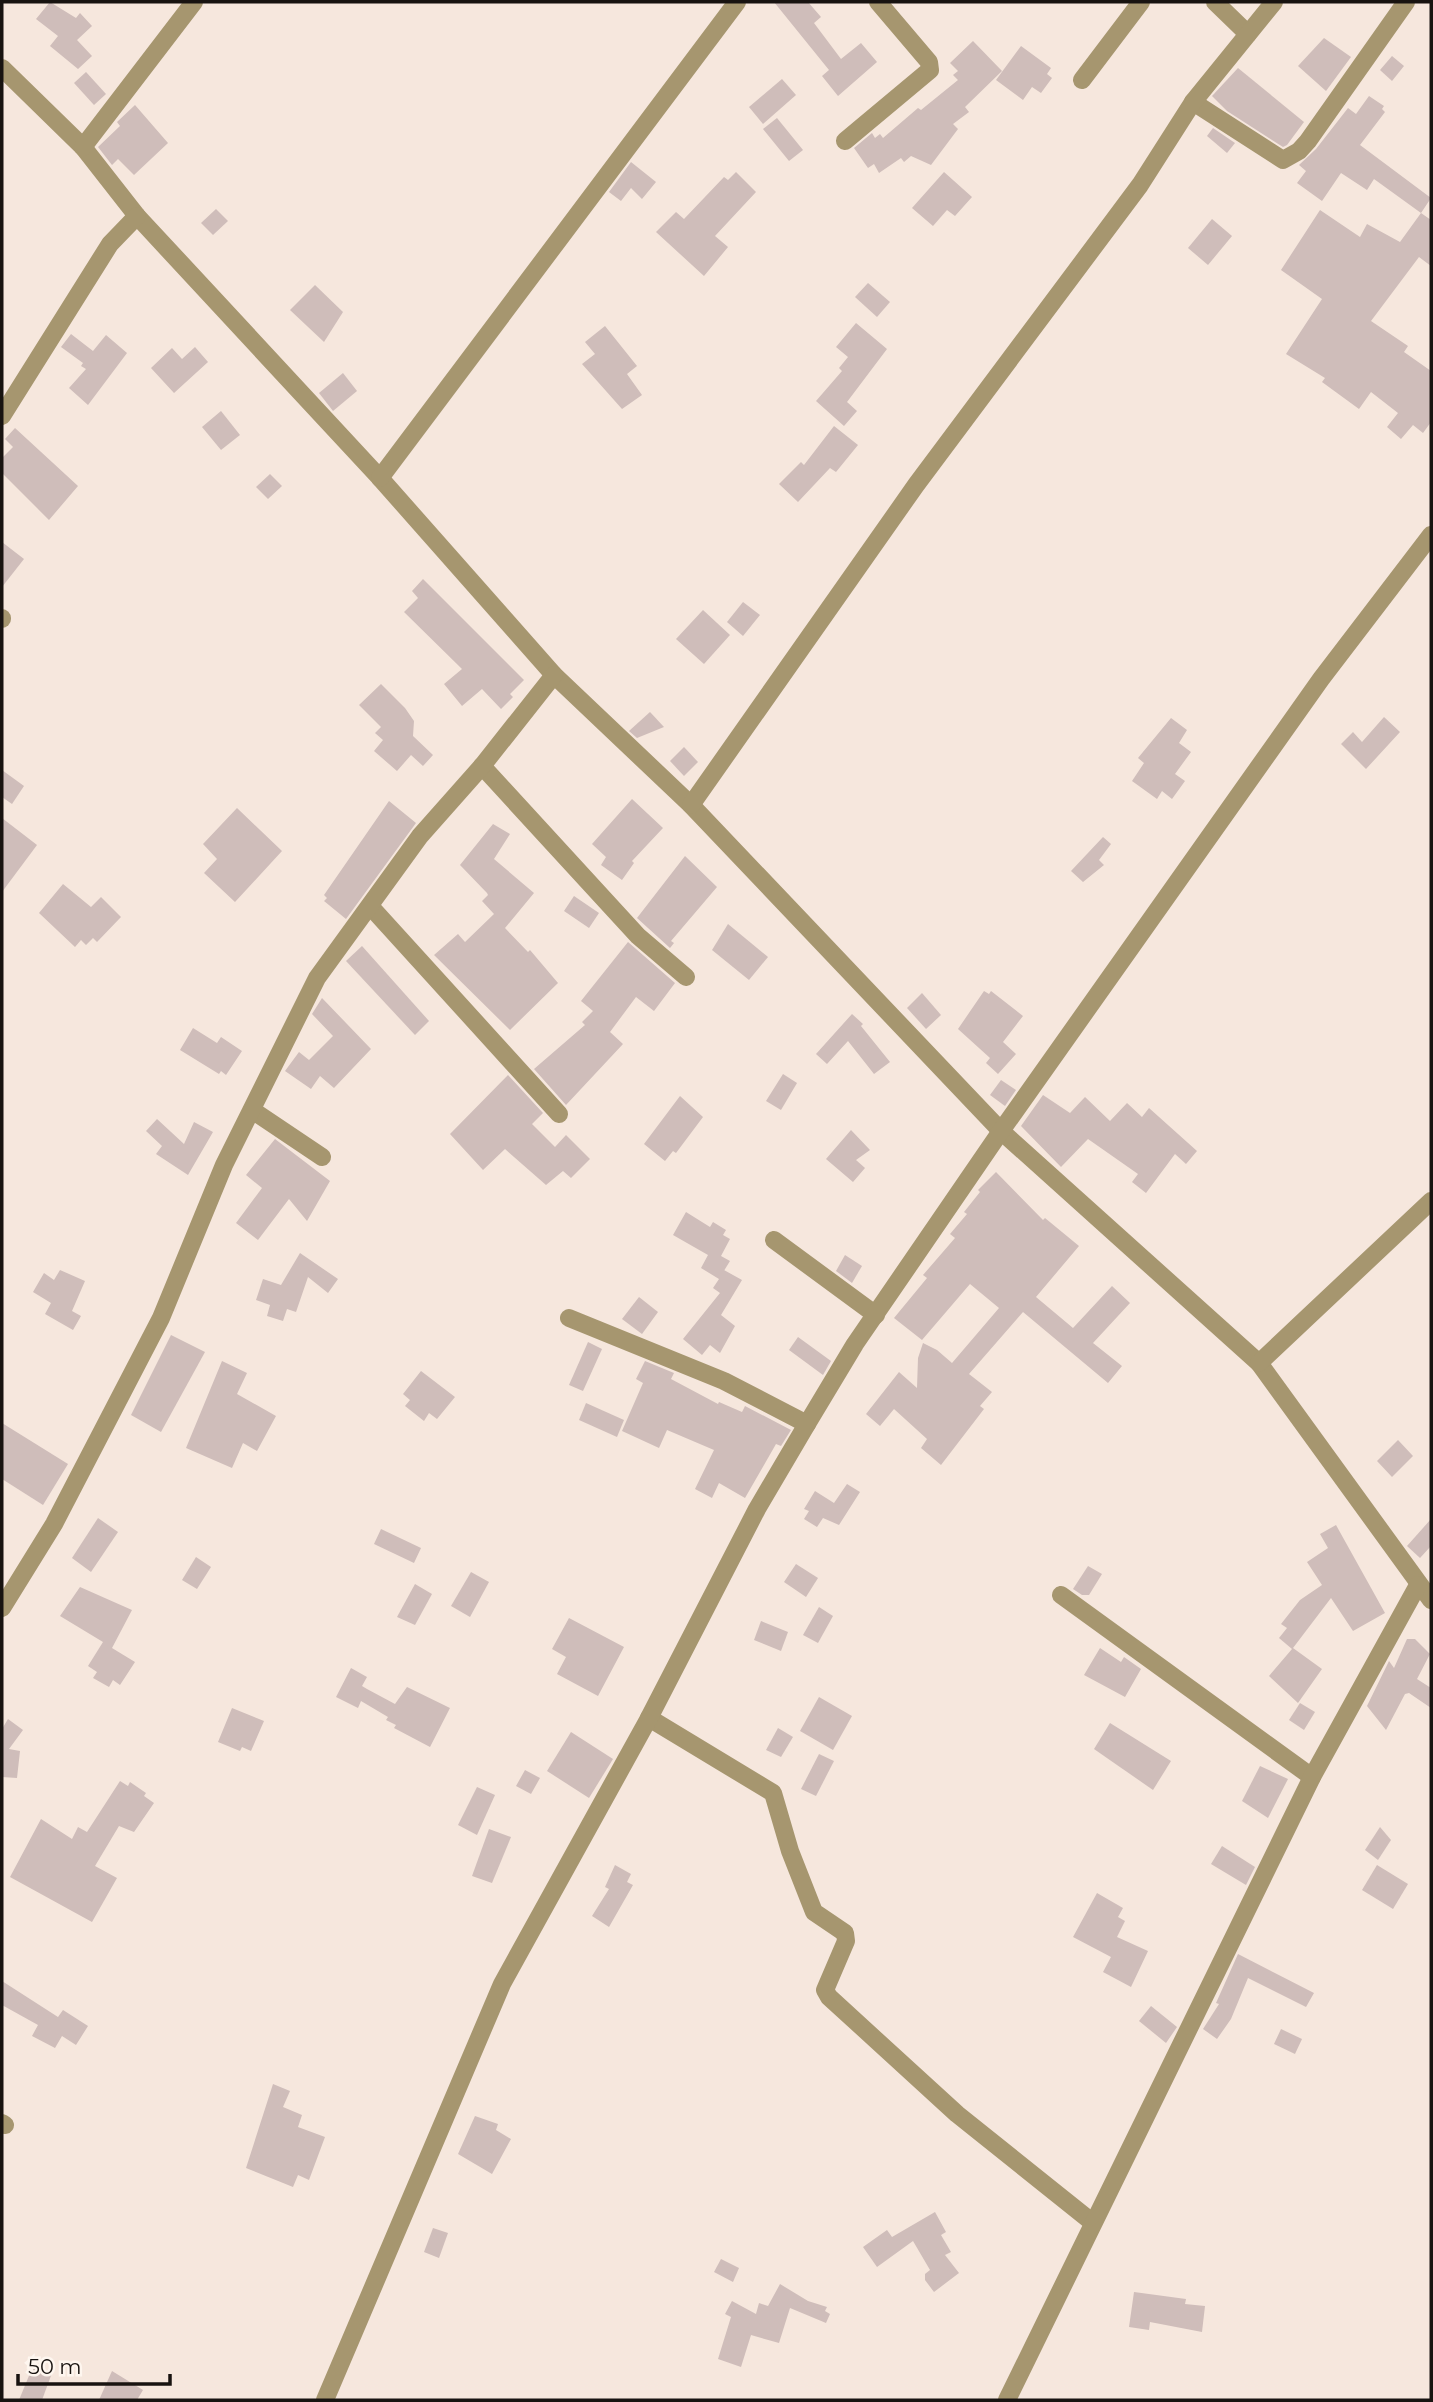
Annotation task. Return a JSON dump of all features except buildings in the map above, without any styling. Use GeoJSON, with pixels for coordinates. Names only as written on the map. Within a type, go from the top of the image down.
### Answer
{"type":"FeatureCollection","features":[{"type":"Feature","properties":{"kind":"street"},"geometry":{"type":"LineString","coordinates":[[83,147],[194,2]]}},
{"type":"Feature","properties":{"kind":"street"},"geometry":{"type":"LineString","coordinates":[[380,478],[737,2]]}},
{"type":"Feature","properties":{"kind":"street"},"geometry":{"type":"LineString","coordinates":[[845,141],[930,70],[929,62],[878,2]]}},
{"type":"Feature","properties":{"kind":"street"},"geometry":{"type":"LineString","coordinates":[[1082,80],[1141,2]]}},
{"type":"Feature","properties":{"kind":"street"},"geometry":{"type":"LineString","coordinates":[[1215,2],[1248,34]]}},
{"type":"Feature","properties":{"kind":"street"},"geometry":{"type":"LineString","coordinates":[[691,805],[916,485],[1140,185],[1193,102],[1274,2]]}},
{"type":"Feature","properties":{"kind":"street"},"geometry":{"type":"LineString","coordinates":[[1193,102],[1283,160],[1299,151],[1308,141],[1406,2]]}},
{"type":"Feature","properties":{"kind":"street"},"geometry":{"type":"LineString","coordinates":[[2,68],[83,147],[137,216],[380,478],[554,675],[691,805],[1001,1131],[1259,1363],[1431,1600]]}},
{"type":"Feature","properties":{"kind":"street"},"geometry":{"type":"LineString","coordinates":[[2,416],[110,244],[137,216]]}},
{"type":"Feature","properties":{"kind":"street"},"geometry":{"type":"LineString","coordinates":[[325,2400],[502,1984],[649,1718],[757,1509],[855,1343],[1001,1131],[1321,679],[1431,534]]}},
{"type":"Feature","properties":{"kind":"street"},"geometry":{"type":"LineString","coordinates":[[2,1608],[54,1524],[161,1318],[223,1165],[317,978],[420,836],[482,766],[554,675]]}},
{"type":"Feature","properties":{"kind":"street"},"geometry":{"type":"LineString","coordinates":[[482,766],[638,936],[686,977]]}},
{"type":"Feature","properties":{"kind":"street"},"geometry":{"type":"LineString","coordinates":[[370,906],[559,1114]]}},
{"type":"Feature","properties":{"kind":"street"},"geometry":{"type":"LineString","coordinates":[[252,1110],[322,1157]]}},
{"type":"Feature","properties":{"kind":"street"},"geometry":{"type":"LineString","coordinates":[[1259,1363],[1431,1202]]}},
{"type":"Feature","properties":{"kind":"street"},"geometry":{"type":"LineString","coordinates":[[774,1240],[876,1315]]}},
{"type":"Feature","properties":{"kind":"street"},"geometry":{"type":"LineString","coordinates":[[569,1318],[724,1381],[807,1424]]}},
{"type":"Feature","properties":{"kind":"street"},"geometry":{"type":"LineString","coordinates":[[1007,2400],[1312,1777],[1419,1585]]}},
{"type":"Feature","properties":{"kind":"street"},"geometry":{"type":"LineString","coordinates":[[1062,1595],[1312,1777]]}},
{"type":"Feature","properties":{"kind":"street"},"geometry":{"type":"LineString","coordinates":[[649,1718],[773,1793],[790,1851],[814,1912],[845,1933],[846,1941],[825,1990],[829,1997],[957,2114],[1092,2222]]}}]}
